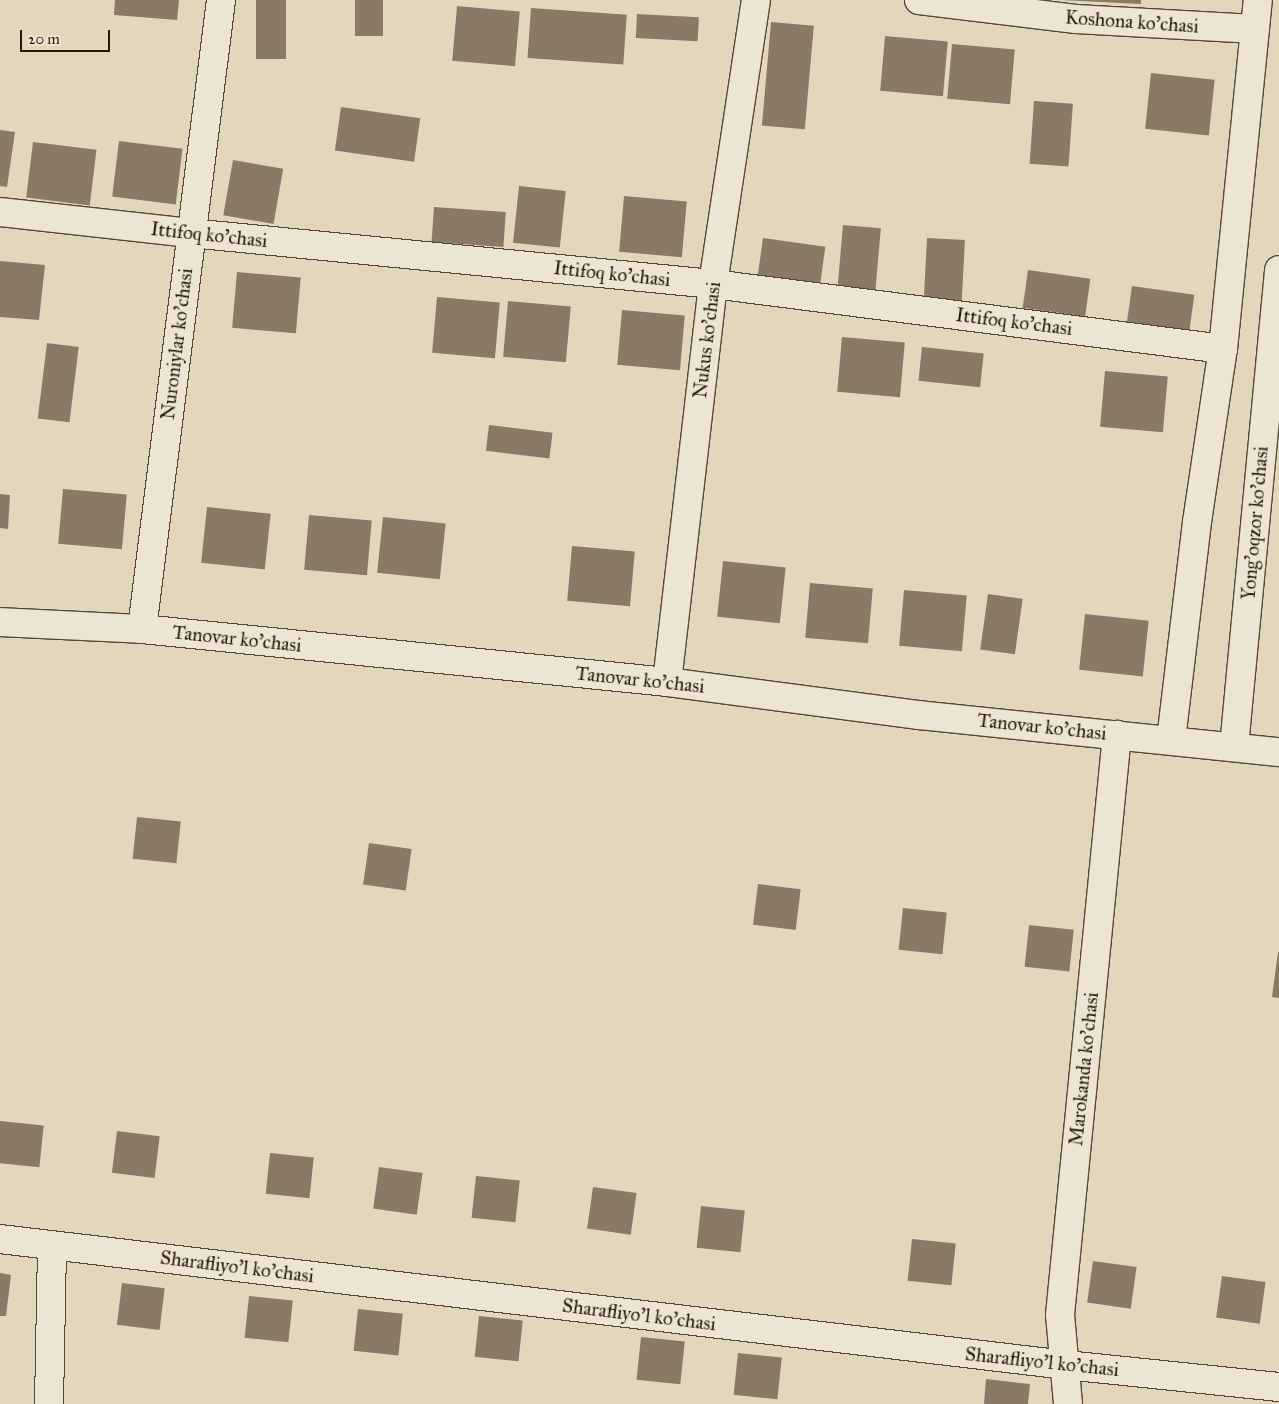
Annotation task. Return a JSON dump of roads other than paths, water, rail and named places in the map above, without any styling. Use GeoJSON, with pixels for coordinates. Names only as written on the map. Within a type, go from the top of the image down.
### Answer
{"type":"FeatureCollection","features":[{"type":"Feature","properties":{"kind":"street","name":"Nuroniylar ko'chasi"},"geometry":{"type":"LineString","coordinates":[[142,629],[190,233],[221,0]]}},
{"type":"Feature","properties":{"kind":"street","name":"Nukus ko'chasi"},"geometry":{"type":"LineString","coordinates":[[667,682],[713,284],[756,0]]}},
{"type":"Feature","properties":{"kind":"street","name":"Koshona ko'chasi"},"geometry":{"type":"LineString","coordinates":[[919,0],[1076,19],[1255,29]]}},
{"type":"Feature","properties":{"kind":"street"},"geometry":{"type":"LineString","coordinates":[[1171,740],[1197,522],[1223,349],[1258,0]]}},
{"type":"Feature","properties":{"kind":"street","name":"Ittifoq ko'chasi"},"geometry":{"type":"LineString","coordinates":[[0,212],[190,233],[713,284],[1223,349]]}},
{"type":"Feature","properties":{"kind":"street","name":"Yong'oqzor ko'chasi"},"geometry":{"type":"LineString","coordinates":[[1234,747],[1279,270]]}},
{"type":"Feature","properties":{"kind":"street","name":"Tanovar ko'chasi"},"geometry":{"type":"LineString","coordinates":[[0,622],[142,629],[667,682],[919,715],[1279,752]]}},
{"type":"Feature","properties":{"kind":"street","name":"Marokanda ko'chasi"},"geometry":{"type":"LineString","coordinates":[[1068,1404],[1060,1315],[1117,735]]}},
{"type":"Feature","properties":{"kind":"street","name":"Sharafliyo'l ko'chasi"},"geometry":{"type":"LineString","coordinates":[[0,1239],[1066,1365],[1279,1387]]}},
{"type":"Feature","properties":{"kind":"street"},"geometry":{"type":"LineString","coordinates":[[49,1404],[52,1246]]}}]}
